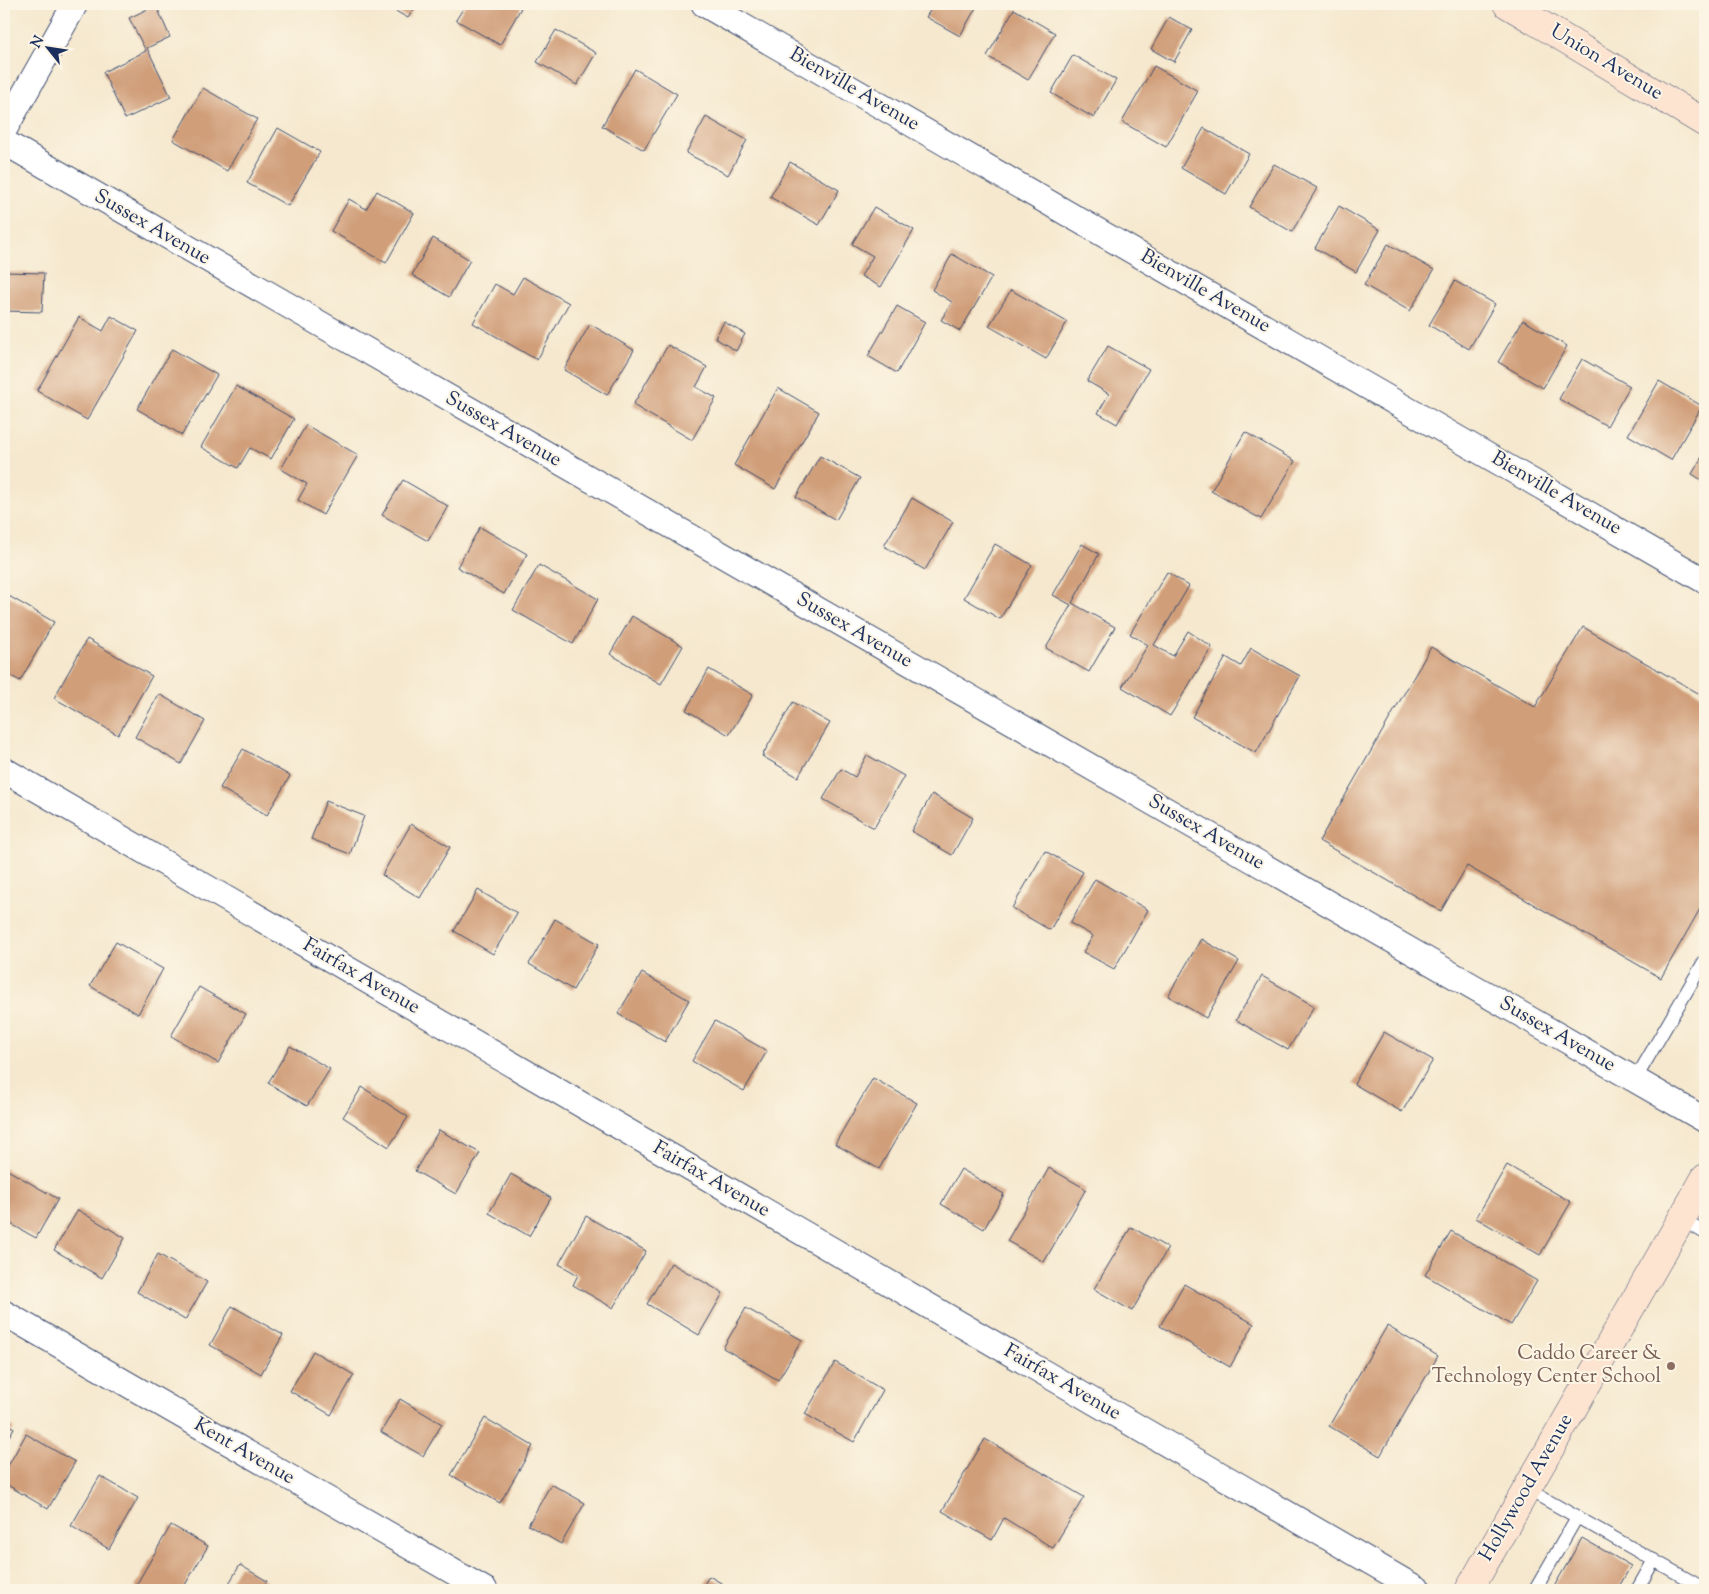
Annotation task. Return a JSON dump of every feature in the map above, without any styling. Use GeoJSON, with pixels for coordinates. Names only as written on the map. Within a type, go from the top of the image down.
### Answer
{"type":"FeatureCollection","features":[{"type":"Feature","properties":{"kind":"main road","name":"Union Avenue"},"geometry":{"type":"LineString","coordinates":[[1507,4],[1705,123]]}},
{"type":"Feature","properties":{"kind":"main road","name":"Hollywood Avenue"},"geometry":{"type":"LineString","coordinates":[[1469,1590],[1705,1178]]}},
{"type":"Feature","properties":{"kind":"street"},"geometry":{"type":"LineString","coordinates":[[4,130],[75,4]]}},
{"type":"Feature","properties":{"kind":"street","name":"Bienville Avenue"},"geometry":{"type":"LineString","coordinates":[[704,4],[1705,581]]}},
{"type":"Feature","properties":{"kind":"street","name":"Sussex Avenue"},"geometry":{"type":"LineString","coordinates":[[4,142],[1705,1120]]}},
{"type":"Feature","properties":{"kind":"street","name":"Fairfax Avenue"},"geometry":{"type":"LineString","coordinates":[[4,770],[1418,1590]]}},
{"type":"Feature","properties":{"kind":"street","name":"Kent Avenue"},"geometry":{"type":"LineString","coordinates":[[4,1313],[485,1590]]}},
{"type":"Feature","properties":{"kind":"lane"},"geometry":{"type":"LineString","coordinates":[[1635,1080],[1705,960]]}},
{"type":"Feature","properties":{"kind":"lane"},"geometry":{"type":"LineString","coordinates":[[1681,1219],[1705,1233]]}},
{"type":"Feature","properties":{"kind":"lane"},"geometry":{"type":"LineString","coordinates":[[1527,1489],[1705,1589]]}},
{"type":"Feature","properties":{"kind":"lane"},"geometry":{"type":"LineString","coordinates":[[1536,1590],[1577,1517]]}},
{"type":"Feature","properties":{"kind":"lane"},"geometry":{"type":"LineString","coordinates":[[1637,1590],[1654,1560]]}},
{"type":"Feature","properties":{"kind":"building"},"geometry":{"type":"Polygon","coordinates":[[[383,4],[417,4],[408,18],[383,4]]]}},
{"type":"Feature","properties":{"kind":"building"},"geometry":{"type":"Polygon","coordinates":[[[466,4],[514,4],[521,8],[500,45],[456,20],[466,4]]]}},
{"type":"Feature","properties":{"kind":"building"},"geometry":{"type":"Polygon","coordinates":[[[934,4],[978,4],[960,36],[926,17],[934,4]]]}},
{"type":"Feature","properties":{"kind":"building"},"geometry":{"type":"Polygon","coordinates":[[[156,5],[170,37],[147,48],[171,97],[125,119],[103,72],[146,51],[129,18],[156,5]]]}},
{"type":"Feature","properties":{"kind":"building"},"geometry":{"type":"Polygon","coordinates":[[[1014,9],[1055,33],[1028,80],[987,56],[1014,9]]]}},
{"type":"Feature","properties":{"kind":"building"},"geometry":{"type":"Polygon","coordinates":[[[1169,17],[1192,30],[1174,62],[1151,49],[1169,17]]]}},
{"type":"Feature","properties":{"kind":"building"},"geometry":{"type":"Polygon","coordinates":[[[556,30],[596,53],[577,85],[537,62],[556,30]]]}},
{"type":"Feature","properties":{"kind":"building"},"geometry":{"type":"Polygon","coordinates":[[[1073,55],[1116,80],[1094,118],[1051,93],[1073,55]]]}},
{"type":"Feature","properties":{"kind":"building"},"geometry":{"type":"Polygon","coordinates":[[[1154,66],[1198,91],[1166,147],[1122,122],[1154,66]]]}},
{"type":"Feature","properties":{"kind":"building"},"geometry":{"type":"Polygon","coordinates":[[[635,69],[677,94],[644,150],[602,126],[635,69]]]}},
{"type":"Feature","properties":{"kind":"building"},"geometry":{"type":"Polygon","coordinates":[[[203,88],[257,119],[227,171],[173,140],[203,88]]]}},
{"type":"Feature","properties":{"kind":"building"},"geometry":{"type":"Polygon","coordinates":[[[706,117],[747,140],[728,175],[686,153],[706,117]]]}},
{"type":"Feature","properties":{"kind":"building"},"geometry":{"type":"Polygon","coordinates":[[[278,128],[320,152],[288,206],[247,183],[278,128]]]}},
{"type":"Feature","properties":{"kind":"building"},"geometry":{"type":"Polygon","coordinates":[[[1204,128],[1249,154],[1226,194],[1181,168],[1204,128]]]}},
{"type":"Feature","properties":{"kind":"building"},"geometry":{"type":"Polygon","coordinates":[[[790,162],[839,190],[819,225],[770,197],[790,162]]]}},
{"type":"Feature","properties":{"kind":"building"},"geometry":{"type":"Polygon","coordinates":[[[1274,164],[1317,188],[1292,232],[1249,207],[1274,164]]]}},
{"type":"Feature","properties":{"kind":"building"},"geometry":{"type":"Polygon","coordinates":[[[377,191],[414,213],[386,263],[331,231],[349,199],[366,209],[377,191]]]}},
{"type":"Feature","properties":{"kind":"building"},"geometry":{"type":"Polygon","coordinates":[[[1339,206],[1380,230],[1356,272],[1315,248],[1339,206]]]}},
{"type":"Feature","properties":{"kind":"building"},"geometry":{"type":"Polygon","coordinates":[[[874,207],[914,230],[881,287],[861,276],[873,256],[852,244],[874,207]]]}},
{"type":"Feature","properties":{"kind":"building"},"geometry":{"type":"Polygon","coordinates":[[[433,238],[470,260],[449,297],[412,275],[433,238]]]}},
{"type":"Feature","properties":{"kind":"building"},"geometry":{"type":"Polygon","coordinates":[[[1388,244],[1434,270],[1410,311],[1364,285],[1388,244]]]}},
{"type":"Feature","properties":{"kind":"building"},"geometry":{"type":"Polygon","coordinates":[[[952,254],[992,277],[960,331],[941,320],[952,302],[932,290],[952,254]]]}},
{"type":"Feature","properties":{"kind":"building"},"geometry":{"type":"Polygon","coordinates":[[[4,272],[44,273],[42,312],[4,311],[4,272]]]}},
{"type":"Feature","properties":{"kind":"building"},"geometry":{"type":"Polygon","coordinates":[[[523,277],[569,303],[537,360],[473,323],[495,284],[513,294],[523,277]]]}},
{"type":"Feature","properties":{"kind":"building"},"geometry":{"type":"Polygon","coordinates":[[[1455,281],[1495,304],[1469,349],[1429,325],[1455,281]]]}},
{"type":"Feature","properties":{"kind":"building"},"geometry":{"type":"Polygon","coordinates":[[[1011,290],[1067,322],[1046,359],[989,326],[1011,290]]]}},
{"type":"Feature","properties":{"kind":"building"},"geometry":{"type":"Polygon","coordinates":[[[897,306],[925,322],[897,373],[868,356],[897,306]]]}},
{"type":"Feature","properties":{"kind":"building"},"geometry":{"type":"Polygon","coordinates":[[[111,316],[138,331],[87,420],[37,391],[79,317],[103,331],[111,316]]]}},
{"type":"Feature","properties":{"kind":"building"},"geometry":{"type":"Polygon","coordinates":[[[1523,320],[1567,346],[1543,388],[1498,362],[1523,320]]]}},
{"type":"Feature","properties":{"kind":"building"},"geometry":{"type":"Polygon","coordinates":[[[724,322],[745,334],[736,351],[715,338],[724,322]]]}},
{"type":"Feature","properties":{"kind":"building"},"geometry":{"type":"Polygon","coordinates":[[[590,324],[634,350],[607,395],[564,370],[590,324]]]}},
{"type":"Feature","properties":{"kind":"building"},"geometry":{"type":"Polygon","coordinates":[[[668,345],[707,367],[696,387],[716,398],[692,440],[633,405],[668,345]]]}},
{"type":"Feature","properties":{"kind":"building"},"geometry":{"type":"Polygon","coordinates":[[[1108,346],[1149,369],[1117,424],[1098,413],[1109,394],[1087,381],[1108,346]]]}},
{"type":"Feature","properties":{"kind":"building"},"geometry":{"type":"Polygon","coordinates":[[[172,349],[217,375],[182,435],[137,409],[172,349]]]}},
{"type":"Feature","properties":{"kind":"building"},"geometry":{"type":"Polygon","coordinates":[[[1582,359],[1630,386],[1607,426],[1559,399],[1582,359]]]}},
{"type":"Feature","properties":{"kind":"building"},"geometry":{"type":"Polygon","coordinates":[[[1659,381],[1702,406],[1671,460],[1628,435],[1659,381]]]}},
{"type":"Feature","properties":{"kind":"building"},"geometry":{"type":"Polygon","coordinates":[[[236,386],[294,419],[271,459],[250,448],[238,468],[201,447],[236,386]]]}},
{"type":"Feature","properties":{"kind":"building"},"geometry":{"type":"Polygon","coordinates":[[[778,388],[819,412],[775,489],[734,465],[778,388]]]}},
{"type":"Feature","properties":{"kind":"building"},"geometry":{"type":"Polygon","coordinates":[[[306,425],[358,455],[323,515],[298,500],[307,484],[281,469],[306,425]]]}},
{"type":"Feature","properties":{"kind":"building"},"geometry":{"type":"Polygon","coordinates":[[[1245,432],[1295,461],[1261,519],[1211,491],[1245,432]]]}},
{"type":"Feature","properties":{"kind":"building"},"geometry":{"type":"Polygon","coordinates":[[[1705,452],[1705,482],[1692,474],[1705,452]]]}},
{"type":"Feature","properties":{"kind":"building"},"geometry":{"type":"Polygon","coordinates":[[[820,456],[860,478],[836,520],[796,497],[820,456]]]}},
{"type":"Feature","properties":{"kind":"building"},"geometry":{"type":"Polygon","coordinates":[[[403,480],[448,506],[428,541],[382,515],[403,480]]]}},
{"type":"Feature","properties":{"kind":"building"},"geometry":{"type":"Polygon","coordinates":[[[912,498],[953,522],[925,570],[884,546],[912,498]]]}},
{"type":"Feature","properties":{"kind":"building"},"geometry":{"type":"Polygon","coordinates":[[[480,527],[527,554],[504,594],[457,567],[480,527]]]}},
{"type":"Feature","properties":{"kind":"building"},"geometry":{"type":"Polygon","coordinates":[[[995,544],[1032,565],[1000,619],[964,598],[995,544]]]}},
{"type":"Feature","properties":{"kind":"building"},"geometry":{"type":"Polygon","coordinates":[[[1082,544],[1099,554],[1072,603],[1115,627],[1089,672],[1046,648],[1071,605],[1053,595],[1082,544]]]}},
{"type":"Feature","properties":{"kind":"building"},"geometry":{"type":"Polygon","coordinates":[[[539,565],[598,599],[573,644],[513,610],[539,565]]]}},
{"type":"Feature","properties":{"kind":"building"},"geometry":{"type":"Polygon","coordinates":[[[1167,572],[1189,586],[1154,645],[1173,656],[1188,631],[1212,647],[1170,716],[1122,687],[1148,645],[1130,634],[1167,572]]]}},
{"type":"Feature","properties":{"kind":"building"},"geometry":{"type":"Polygon","coordinates":[[[7,595],[54,622],[20,681],[4,672],[4,600],[7,595]]]}},
{"type":"Feature","properties":{"kind":"building"},"geometry":{"type":"Polygon","coordinates":[[[632,616],[683,646],[661,684],[610,654],[632,616]]]}},
{"type":"Feature","properties":{"kind":"building"},"geometry":{"type":"Polygon","coordinates":[[[1583,627],[1705,697],[1705,900],[1661,978],[1467,866],[1441,911],[1319,841],[1431,647],[1535,707],[1583,627]]]}},
{"type":"Feature","properties":{"kind":"building"},"geometry":{"type":"Polygon","coordinates":[[[87,639],[152,676],[118,735],[54,698],[87,639]]]}},
{"type":"Feature","properties":{"kind":"building"},"geometry":{"type":"Polygon","coordinates":[[[1251,648],[1300,676],[1256,753],[1192,717],[1226,657],[1241,666],[1251,648]]]}},
{"type":"Feature","properties":{"kind":"building"},"geometry":{"type":"Polygon","coordinates":[[[709,669],[753,695],[729,735],[686,710],[709,669]]]}},
{"type":"Feature","properties":{"kind":"building"},"geometry":{"type":"Polygon","coordinates":[[[159,694],[205,721],[181,764],[135,737],[159,694]]]}},
{"type":"Feature","properties":{"kind":"building"},"geometry":{"type":"Polygon","coordinates":[[[793,702],[830,723],[798,777],[762,756],[793,702]]]}},
{"type":"Feature","properties":{"kind":"building"},"geometry":{"type":"Polygon","coordinates":[[[243,749],[290,776],[267,815],[220,788],[243,749]]]}},
{"type":"Feature","properties":{"kind":"building"},"geometry":{"type":"Polygon","coordinates":[[[867,755],[904,776],[874,828],[823,799],[841,769],[855,777],[867,755]]]}},
{"type":"Feature","properties":{"kind":"building"},"geometry":{"type":"Polygon","coordinates":[[[932,794],[973,818],[952,855],[911,831],[932,794]]]}},
{"type":"Feature","properties":{"kind":"building"},"geometry":{"type":"Polygon","coordinates":[[[326,801],[364,816],[350,854],[311,839],[326,801]]]}},
{"type":"Feature","properties":{"kind":"building"},"geometry":{"type":"Polygon","coordinates":[[[411,824],[450,847],[420,898],[382,875],[411,824]]]}},
{"type":"Feature","properties":{"kind":"building"},"geometry":{"type":"Polygon","coordinates":[[[1045,851],[1083,872],[1050,930],[1012,908],[1045,851]]]}},
{"type":"Feature","properties":{"kind":"building"},"geometry":{"type":"Polygon","coordinates":[[[1095,879],[1148,910],[1114,969],[1083,952],[1093,936],[1070,923],[1095,879]]]}},
{"type":"Feature","properties":{"kind":"building"},"geometry":{"type":"Polygon","coordinates":[[[478,890],[517,913],[493,954],[454,931],[478,890]]]}},
{"type":"Feature","properties":{"kind":"building"},"geometry":{"type":"Polygon","coordinates":[[[555,919],[599,944],[573,990],[529,964],[555,919]]]}},
{"type":"Feature","properties":{"kind":"building"},"geometry":{"type":"Polygon","coordinates":[[[1201,939],[1239,961],[1206,1018],[1168,996],[1201,939]]]}},
{"type":"Feature","properties":{"kind":"building"},"geometry":{"type":"Polygon","coordinates":[[[116,942],[163,969],[138,1014],[90,986],[116,942]]]}},
{"type":"Feature","properties":{"kind":"building"},"geometry":{"type":"Polygon","coordinates":[[[642,973],[689,1000],[665,1042],[618,1014],[642,973]]]}},
{"type":"Feature","properties":{"kind":"building"},"geometry":{"type":"Polygon","coordinates":[[[1262,976],[1314,1006],[1288,1050],[1236,1020],[1262,976]]]}},
{"type":"Feature","properties":{"kind":"building"},"geometry":{"type":"Polygon","coordinates":[[[199,987],[246,1014],[218,1063],[171,1036],[199,987]]]}},
{"type":"Feature","properties":{"kind":"building"},"geometry":{"type":"Polygon","coordinates":[[[715,1021],[767,1051],[744,1091],[692,1061],[715,1021]]]}},
{"type":"Feature","properties":{"kind":"building"},"geometry":{"type":"Polygon","coordinates":[[[1384,1032],[1433,1060],[1402,1112],[1354,1084],[1384,1032]]]}},
{"type":"Feature","properties":{"kind":"building"},"geometry":{"type":"Polygon","coordinates":[[[290,1046],[330,1069],[307,1106],[268,1083],[290,1046]]]}},
{"type":"Feature","properties":{"kind":"building"},"geometry":{"type":"Polygon","coordinates":[[[873,1078],[917,1103],[879,1169],[835,1144],[873,1078]]]}},
{"type":"Feature","properties":{"kind":"building"},"geometry":{"type":"Polygon","coordinates":[[[362,1087],[408,1117],[389,1147],[343,1117],[362,1087]]]}},
{"type":"Feature","properties":{"kind":"building"},"geometry":{"type":"Polygon","coordinates":[[[439,1130],[480,1153],[456,1194],[415,1171],[439,1130]]]}},
{"type":"Feature","properties":{"kind":"building"},"geometry":{"type":"Polygon","coordinates":[[[1507,1165],[1571,1202],[1540,1255],[1476,1218],[1507,1165]]]}},
{"type":"Feature","properties":{"kind":"building"},"geometry":{"type":"Polygon","coordinates":[[[4,1168],[58,1199],[36,1238],[4,1220],[4,1168]]]}},
{"type":"Feature","properties":{"kind":"building"},"geometry":{"type":"Polygon","coordinates":[[[1049,1168],[1086,1189],[1044,1262],[1007,1241],[1049,1168]]]}},
{"type":"Feature","properties":{"kind":"building"},"geometry":{"type":"Polygon","coordinates":[[[961,1169],[1004,1194],[984,1229],[941,1204],[961,1169]]]}},
{"type":"Feature","properties":{"kind":"building"},"geometry":{"type":"Polygon","coordinates":[[[511,1174],[551,1198],[529,1236],[489,1213],[511,1174]]]}},
{"type":"Feature","properties":{"kind":"building"},"geometry":{"type":"Polygon","coordinates":[[[78,1210],[125,1238],[102,1278],[54,1250],[78,1210]]]}},
{"type":"Feature","properties":{"kind":"building"},"geometry":{"type":"Polygon","coordinates":[[[586,1216],[646,1251],[613,1308],[573,1285],[578,1275],[559,1264],[586,1216]]]}},
{"type":"Feature","properties":{"kind":"building"},"geometry":{"type":"Polygon","coordinates":[[[1131,1227],[1168,1248],[1132,1311],[1094,1289],[1131,1227]]]}},
{"type":"Feature","properties":{"kind":"building"},"geometry":{"type":"Polygon","coordinates":[[[1451,1231],[1537,1281],[1511,1325],[1425,1275],[1451,1231]]]}},
{"type":"Feature","properties":{"kind":"building"},"geometry":{"type":"Polygon","coordinates":[[[158,1254],[207,1282],[185,1320],[137,1292],[158,1254]]]}},
{"type":"Feature","properties":{"kind":"building"},"geometry":{"type":"Polygon","coordinates":[[[671,1263],[723,1293],[699,1335],[647,1304],[671,1263]]]}},
{"type":"Feature","properties":{"kind":"building"},"geometry":{"type":"Polygon","coordinates":[[[1184,1284],[1254,1324],[1230,1367],[1160,1326],[1184,1284]]]}},
{"type":"Feature","properties":{"kind":"building"},"geometry":{"type":"Polygon","coordinates":[[[232,1306],[283,1335],[261,1374],[210,1345],[232,1306]]]}},
{"type":"Feature","properties":{"kind":"building"},"geometry":{"type":"Polygon","coordinates":[[[746,1308],[802,1340],[778,1380],[723,1348],[746,1308]]]}},
{"type":"Feature","properties":{"kind":"building"},"geometry":{"type":"Polygon","coordinates":[[[1387,1326],[1438,1356],[1380,1456],[1329,1426],[1387,1326]]]}},
{"type":"Feature","properties":{"kind":"building"},"geometry":{"type":"Polygon","coordinates":[[[313,1351],[354,1375],[331,1415],[290,1391],[313,1351]]]}},
{"type":"Feature","properties":{"kind":"building"},"geometry":{"type":"Polygon","coordinates":[[[835,1362],[883,1390],[854,1442],[805,1414],[835,1362]]]}},
{"type":"Feature","properties":{"kind":"building"},"geometry":{"type":"Polygon","coordinates":[[[400,1399],[442,1424],[423,1456],[381,1432],[400,1399]]]}},
{"type":"Feature","properties":{"kind":"building"},"geometry":{"type":"Polygon","coordinates":[[[485,1418],[533,1446],[500,1503],[451,1475],[485,1418]]]}},
{"type":"Feature","properties":{"kind":"building"},"geometry":{"type":"Polygon","coordinates":[[[4,1422],[14,1428],[4,1445],[4,1422]]]}},
{"type":"Feature","properties":{"kind":"building"},"geometry":{"type":"Polygon","coordinates":[[[26,1434],[75,1462],[48,1509],[4,1483],[4,1473],[26,1434]]]}},
{"type":"Feature","properties":{"kind":"building"},"geometry":{"type":"Polygon","coordinates":[[[985,1439],[1084,1497],[1053,1548],[1004,1518],[992,1540],[942,1511],[985,1439]]]}},
{"type":"Feature","properties":{"kind":"building"},"geometry":{"type":"Polygon","coordinates":[[[100,1476],[138,1498],[109,1549],[71,1526],[100,1476]]]}},
{"type":"Feature","properties":{"kind":"building"},"geometry":{"type":"Polygon","coordinates":[[[551,1484],[585,1503],[561,1544],[528,1525],[551,1484]]]}},
{"type":"Feature","properties":{"kind":"building"},"geometry":{"type":"Polygon","coordinates":[[[171,1525],[208,1546],[182,1590],[139,1590],[135,1587],[171,1525]]]}},
{"type":"Feature","properties":{"kind":"building"},"geometry":{"type":"Polygon","coordinates":[[[1582,1538],[1631,1566],[1617,1590],[1552,1590],[1582,1538]]]}},
{"type":"Feature","properties":{"kind":"building"},"geometry":{"type":"Polygon","coordinates":[[[240,1565],[267,1581],[261,1590],[225,1590],[240,1565]]]}},
{"type":"Feature","properties":{"kind":"building"},"geometry":{"type":"Polygon","coordinates":[[[709,1576],[733,1590],[701,1590],[709,1576]]]}},
{"type":"Feature","properties":{"kind":"building"},"geometry":{"type":"Polygon","coordinates":[[[1662,1584],[1673,1590],[1658,1590],[1662,1584]]]}},
{"type":"Feature","properties":{"kind":"place","name":"Caddo Career & Technology Center School"},"geometry":{"type":"Point","coordinates":[1671,1366]}}]}
